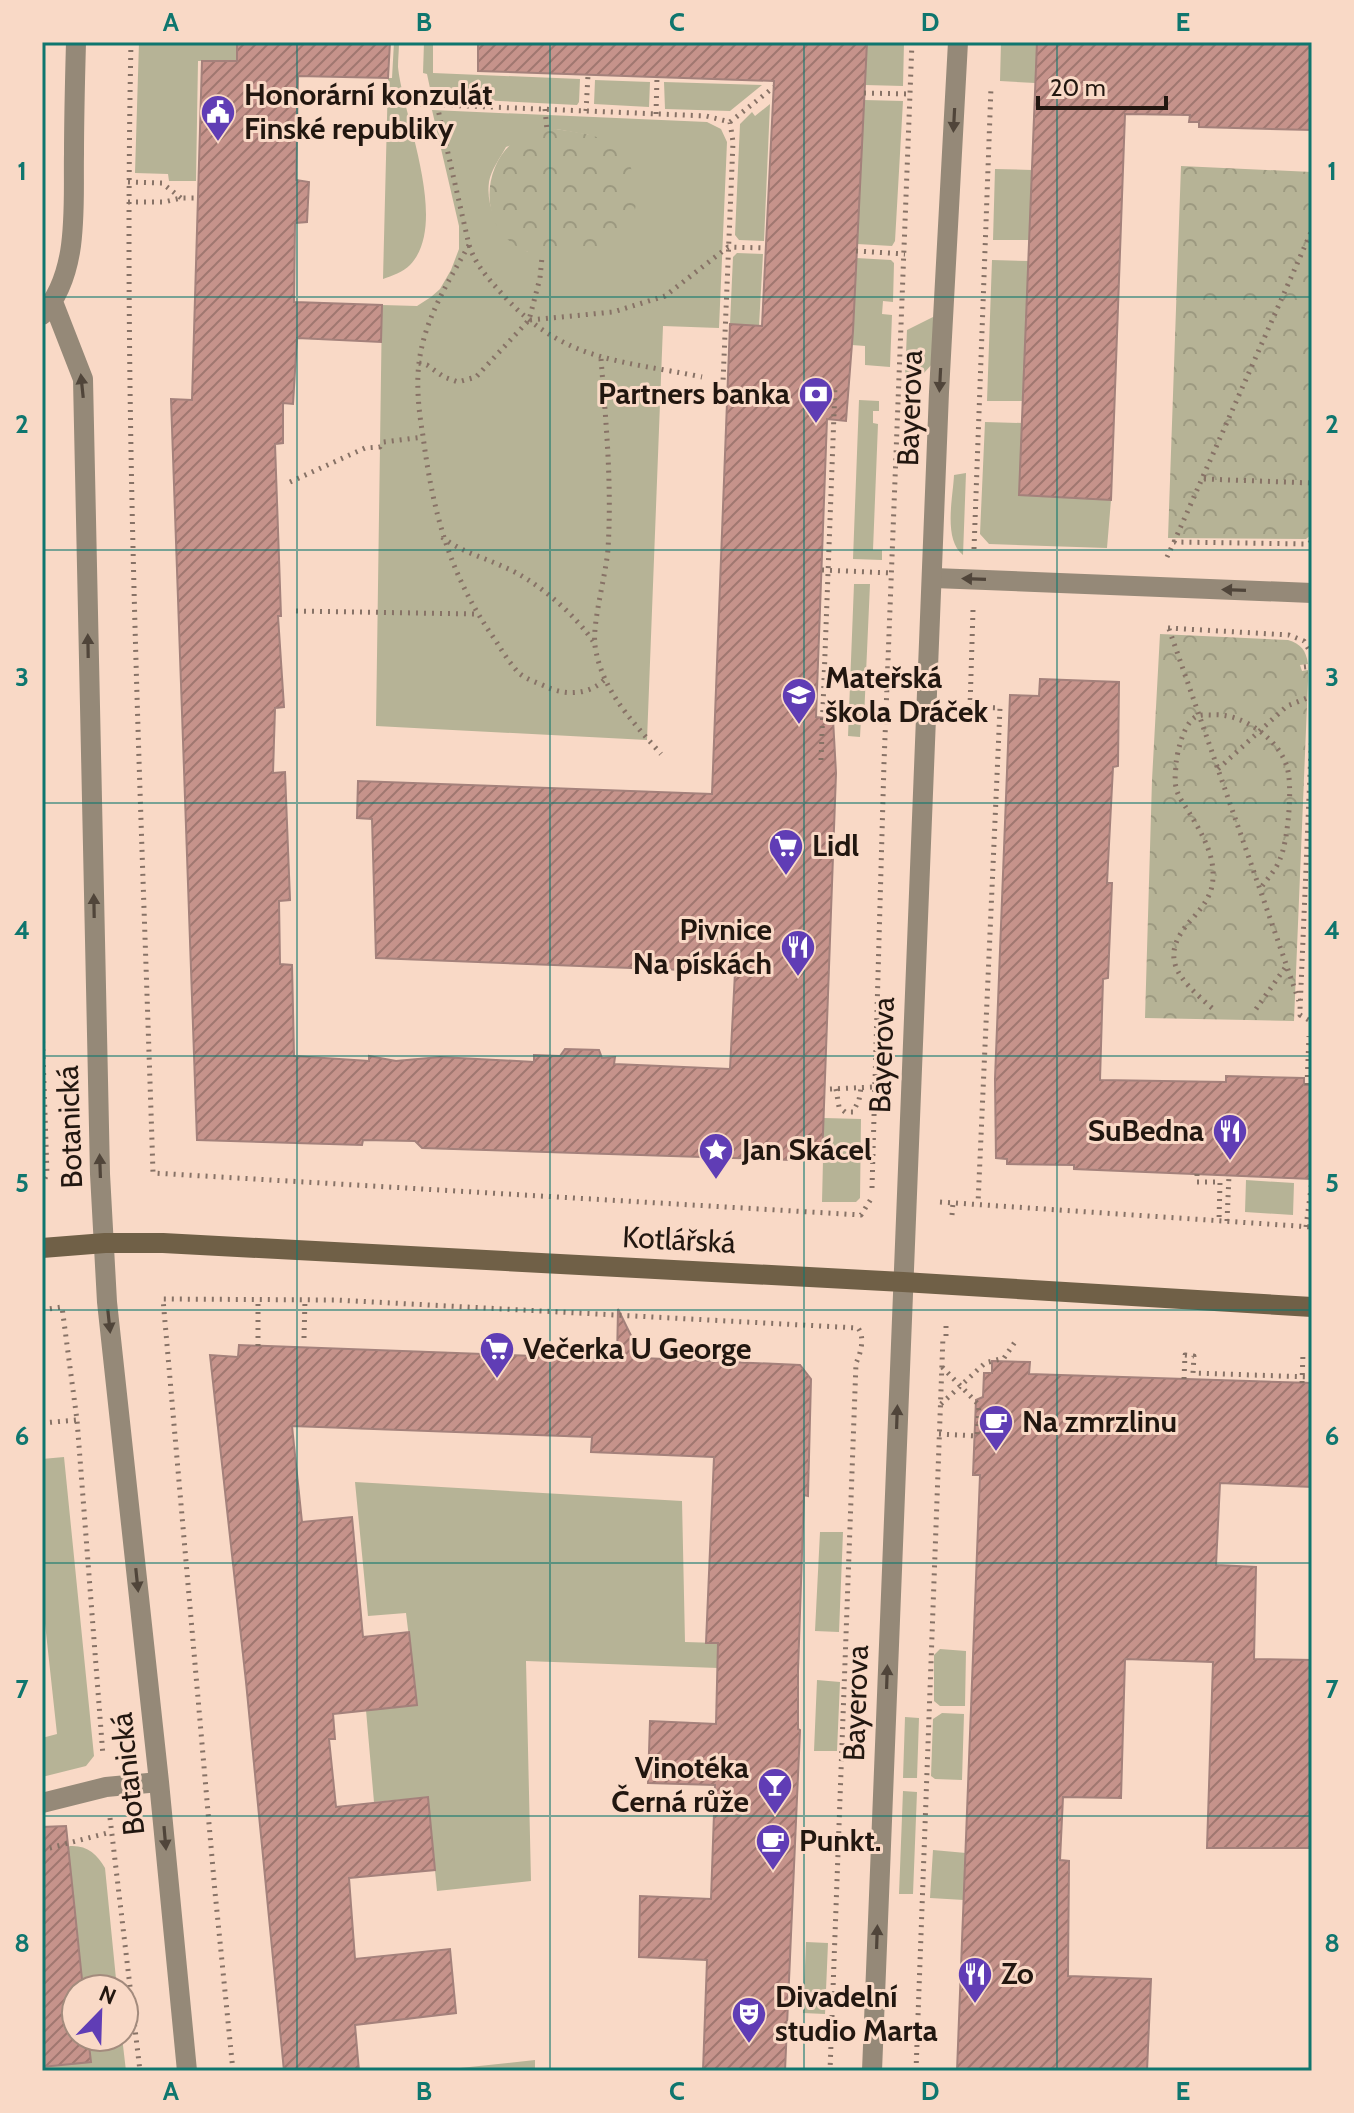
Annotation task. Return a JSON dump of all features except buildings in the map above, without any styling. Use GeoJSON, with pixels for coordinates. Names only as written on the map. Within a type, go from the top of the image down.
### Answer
{"type":"FeatureCollection","features":[{"type":"Feature","properties":{"kind":"main road","name":"Kotlářská"},"geometry":{"type":"LineString","coordinates":[[42,1248],[163,1243],[1312,1307]]}},
{"type":"Feature","properties":{"kind":"street","name":"Botanická"},"geometry":{"type":"LineString","coordinates":[[76,42],[72,233],[63,281],[48,309],[83,379],[100,1174],[107,1302],[187,2071]]}},
{"type":"Feature","properties":{"kind":"street","name":"Bayerova"},"geometry":{"type":"LineString","coordinates":[[872,2071],[934,578],[939,392],[958,42]]}},
{"type":"Feature","properties":{"kind":"street"},"geometry":{"type":"LineString","coordinates":[[934,578],[1312,593]]}},
{"type":"Feature","properties":{"kind":"street"},"geometry":{"type":"LineString","coordinates":[[42,1803],[106,1787],[159,1782]]}},
{"type":"Feature","properties":{"kind":"path"},"geometry":{"type":"LineString","coordinates":[[131,42],[128,202],[138,712],[153,1173],[861,1215],[871,1199],[912,42]]}},
{"type":"Feature","properties":{"kind":"path"},"geometry":{"type":"LineString","coordinates":[[974,560],[992,74]]}},
{"type":"Feature","properties":{"kind":"path"},"geometry":{"type":"LineString","coordinates":[[586,111],[588,75]]}},
{"type":"Feature","properties":{"kind":"path"},"geometry":{"type":"LineString","coordinates":[[656,114],[657,77]]}},
{"type":"Feature","properties":{"kind":"path"},"geometry":{"type":"LineString","coordinates":[[730,122],[774,87]]}},
{"type":"Feature","properties":{"kind":"path"},"geometry":{"type":"LineString","coordinates":[[864,93],[910,94]]}},
{"type":"Feature","properties":{"kind":"path"},"geometry":{"type":"LineString","coordinates":[[419,104],[706,116],[730,122]]}},
{"type":"Feature","properties":{"kind":"path"},"geometry":{"type":"LineString","coordinates":[[437,105],[475,264],[529,320],[577,349],[601,359],[702,377]]}},
{"type":"Feature","properties":{"kind":"path"},"geometry":{"type":"LineString","coordinates":[[545,109],[547,130]]}},
{"type":"Feature","properties":{"kind":"path"},"geometry":{"type":"LineString","coordinates":[[723,382],[733,142],[730,122]]}},
{"type":"Feature","properties":{"kind":"path"},"geometry":{"type":"LineString","coordinates":[[128,182],[162,183],[181,198]]}},
{"type":"Feature","properties":{"kind":"path"},"geometry":{"type":"LineString","coordinates":[[128,202],[199,198]]}},
{"type":"Feature","properties":{"kind":"path"},"geometry":{"type":"LineString","coordinates":[[1167,557],[1312,230]]}},
{"type":"Feature","properties":{"kind":"path"},"geometry":{"type":"LineString","coordinates":[[469,245],[442,293],[419,363],[423,437],[441,536],[476,614],[519,673],[557,691],[596,689],[605,679]]}},
{"type":"Feature","properties":{"kind":"path"},"geometry":{"type":"LineString","coordinates":[[529,320],[613,312],[665,296],[728,247],[766,248]]}},
{"type":"Feature","properties":{"kind":"path"},"geometry":{"type":"LineString","coordinates":[[856,251],[905,254]]}},
{"type":"Feature","properties":{"kind":"path"},"geometry":{"type":"LineString","coordinates":[[419,363],[458,382],[476,377],[529,320],[542,257]]}},
{"type":"Feature","properties":{"kind":"path"},"geometry":{"type":"LineString","coordinates":[[595,644],[608,550],[609,462],[601,359]]}},
{"type":"Feature","properties":{"kind":"path"},"geometry":{"type":"LineString","coordinates":[[821,760],[825,571],[835,387]]}},
{"type":"Feature","properties":{"kind":"path"},"geometry":{"type":"LineString","coordinates":[[290,482],[365,448],[380,447],[383,442],[423,437]]}},
{"type":"Feature","properties":{"kind":"path"},"geometry":{"type":"LineString","coordinates":[[1204,479],[1312,483]]}},
{"type":"Feature","properties":{"kind":"path"},"geometry":{"type":"LineString","coordinates":[[441,536],[466,552],[508,568],[582,623],[595,644],[605,679],[617,705],[661,754]]}},
{"type":"Feature","properties":{"kind":"path"},"geometry":{"type":"LineString","coordinates":[[1174,542],[1308,544],[1312,541]]}},
{"type":"Feature","properties":{"kind":"path"},"geometry":{"type":"LineString","coordinates":[[825,571],[892,573]]}},
{"type":"Feature","properties":{"kind":"path"},"geometry":{"type":"LineString","coordinates":[[972,605],[970,707],[1000,708],[978,1204]]}},
{"type":"Feature","properties":{"kind":"path"},"geometry":{"type":"LineString","coordinates":[[296,611],[476,614]]}},
{"type":"Feature","properties":{"kind":"path"},"geometry":{"type":"LineString","coordinates":[[1300,1004],[1168,626],[1289,635],[1304,641],[1312,655]]}},
{"type":"Feature","properties":{"kind":"path"},"geometry":{"type":"LineString","coordinates":[[1304,667],[1312,666]]}},
{"type":"Feature","properties":{"kind":"path"},"geometry":{"type":"LineString","coordinates":[[1218,769],[1287,706],[1312,696]]}},
{"type":"Feature","properties":{"kind":"path"},"geometry":{"type":"LineString","coordinates":[[1212,1008],[1185,984],[1172,959],[1175,944],[1184,927],[1208,901],[1213,877],[1209,850],[1180,800],[1175,785],[1183,737],[1193,719],[1199,716],[1220,714],[1238,718],[1276,747],[1287,767],[1289,791],[1281,857],[1260,889]]}},
{"type":"Feature","properties":{"kind":"path"},"geometry":{"type":"LineString","coordinates":[[1312,727],[1300,1004],[1300,1015],[1312,1022]]}},
{"type":"Feature","properties":{"kind":"path"},"geometry":{"type":"LineString","coordinates":[[1256,1009],[1287,964]]}},
{"type":"Feature","properties":{"kind":"path"},"geometry":{"type":"LineString","coordinates":[[42,1025],[47,1174],[42,1185]]}},
{"type":"Feature","properties":{"kind":"path"},"geometry":{"type":"LineString","coordinates":[[1307,1085],[1309,1036]]}},
{"type":"Feature","properties":{"kind":"path"},"geometry":{"type":"LineString","coordinates":[[861,1088],[853,1112],[845,1112],[839,1107],[833,1089],[874,1087]]}},
{"type":"Feature","properties":{"kind":"path"},"geometry":{"type":"LineString","coordinates":[[1197,1174],[1197,1182],[1220,1182],[1219,1221]]}},
{"type":"Feature","properties":{"kind":"path"},"geometry":{"type":"LineString","coordinates":[[1227,1221],[1229,1175]]}},
{"type":"Feature","properties":{"kind":"path"},"geometry":{"type":"LineString","coordinates":[[940,1202],[1309,1227],[1312,1180]]}},
{"type":"Feature","properties":{"kind":"path"},"geometry":{"type":"LineString","coordinates":[[871,1199],[882,1199]]}},
{"type":"Feature","properties":{"kind":"path"},"geometry":{"type":"LineString","coordinates":[[952,1215],[953,1202]]}},
{"type":"Feature","properties":{"kind":"path"},"geometry":{"type":"LineString","coordinates":[[233,2071],[163,1299],[305,1300],[853,1326],[861,1332],[861,1353],[856,1363],[830,2071]]}},
{"type":"Feature","properties":{"kind":"path"},"geometry":{"type":"LineString","coordinates":[[258,1299],[258,1346]]}},
{"type":"Feature","properties":{"kind":"path"},"geometry":{"type":"LineString","coordinates":[[304,1338],[305,1300]]}},
{"type":"Feature","properties":{"kind":"path"},"geometry":{"type":"LineString","coordinates":[[42,1310],[62,1307],[77,1420],[104,1767]]}},
{"type":"Feature","properties":{"kind":"path"},"geometry":{"type":"LineString","coordinates":[[916,2071],[940,1405],[946,1325]]}},
{"type":"Feature","properties":{"kind":"path"},"geometry":{"type":"LineString","coordinates":[[940,1405],[985,1363],[1004,1358],[1017,1339]]}},
{"type":"Feature","properties":{"kind":"path"},"geometry":{"type":"LineString","coordinates":[[1302,1380],[1303,1353]]}},
{"type":"Feature","properties":{"kind":"path"},"geometry":{"type":"LineString","coordinates":[[1184,1379],[1185,1355],[1194,1356],[1193,1373],[1302,1380],[1312,1377]]}},
{"type":"Feature","properties":{"kind":"path"},"geometry":{"type":"LineString","coordinates":[[939,1434],[977,1436],[979,1405],[942,1366]]}},
{"type":"Feature","properties":{"kind":"path"},"geometry":{"type":"LineString","coordinates":[[42,1423],[77,1420]]}},
{"type":"Feature","properties":{"kind":"path"},"geometry":{"type":"LineString","coordinates":[[108,1808],[140,2071]]}},
{"type":"Feature","properties":{"kind":"path"},"geometry":{"type":"LineString","coordinates":[[42,1850],[111,1832]]}},
{"type":"Feature","properties":{"kind":"green space"},"geometry":{"type":"Polygon","coordinates":[[[139,42],[237,42],[237,61],[198,61],[196,181],[169,181],[168,174],[135,173],[139,42]]]}},
{"type":"Feature","properties":{"kind":"green space"},"geometry":{"type":"Polygon","coordinates":[[[394,42],[399,42],[398,67],[421,169],[426,223],[421,246],[410,265],[383,279],[388,78],[392,78],[394,42]]]}},
{"type":"Feature","properties":{"kind":"green space"},"geometry":{"type":"Polygon","coordinates":[[[424,42],[433,42],[433,73],[580,79],[579,102],[577,105],[439,98],[431,93],[427,74],[423,73],[424,42]]]}},
{"type":"Feature","properties":{"kind":"green space"},"geometry":{"type":"Polygon","coordinates":[[[867,42],[904,42],[903,86],[865,85],[867,42]]]}},
{"type":"Feature","properties":{"kind":"green space"},"geometry":{"type":"Polygon","coordinates":[[[1001,42],[1037,42],[1035,83],[1000,81],[1001,42]]]}},
{"type":"Feature","properties":{"kind":"green space"},"geometry":{"type":"Polygon","coordinates":[[[595,80],[650,82],[649,107],[594,104],[595,80]]]}},
{"type":"Feature","properties":{"kind":"green space"},"geometry":{"type":"Polygon","coordinates":[[[664,82],[762,85],[730,111],[665,109],[664,82]]]}},
{"type":"Feature","properties":{"kind":"green space"},"geometry":{"type":"Polygon","coordinates":[[[864,100],[903,101],[895,241],[892,246],[857,244],[864,100]]]}},
{"type":"Feature","properties":{"kind":"green space"},"geometry":{"type":"Polygon","coordinates":[[[770,104],[764,241],[739,240],[735,235],[740,124],[752,112],[755,116],[770,104]]]}},
{"type":"Feature","properties":{"kind":"green space"},"geometry":{"type":"Polygon","coordinates":[[[432,110],[707,122],[721,129],[727,142],[719,328],[663,326],[647,740],[376,726],[382,305],[417,306],[440,289],[459,249],[459,226],[432,110]],[[556,129],[506,147],[494,169],[489,182],[493,214],[511,240],[528,252],[589,135],[556,129]]]}},
{"type":"Feature","properties":{"kind":"green space"},"geometry":{"type":"Polygon","coordinates":[[[556,129],[590,135],[614,145],[628,161],[633,174],[636,201],[629,228],[611,248],[601,253],[562,257],[529,252],[503,235],[494,220],[490,187],[501,156],[512,143],[526,134],[556,129]]]}},
{"type":"Feature","properties":{"kind":"green space"},"geometry":{"type":"Polygon","coordinates":[[[1181,166],[1312,172],[1312,534],[1306,539],[1168,538],[1181,166]]]}},
{"type":"Feature","properties":{"kind":"green space"},"geometry":{"type":"Polygon","coordinates":[[[995,169],[1032,170],[1029,240],[993,240],[995,169]]]}},
{"type":"Feature","properties":{"kind":"green space"},"geometry":{"type":"Polygon","coordinates":[[[737,253],[763,254],[759,326],[730,324],[733,257],[737,253]]]}},
{"type":"Feature","properties":{"kind":"green space"},"geometry":{"type":"Polygon","coordinates":[[[856,258],[891,260],[894,263],[893,302],[883,301],[882,314],[892,315],[890,367],[865,365],[865,346],[852,345],[856,258]]]}},
{"type":"Feature","properties":{"kind":"green space"},"geometry":{"type":"Polygon","coordinates":[[[992,260],[1029,261],[1023,401],[987,401],[992,260]]]}},
{"type":"Feature","properties":{"kind":"green space"},"geometry":{"type":"Polygon","coordinates":[[[933,317],[933,363],[923,374],[905,377],[907,330],[933,317]]]}},
{"type":"Feature","properties":{"kind":"green space"},"geometry":{"type":"Polygon","coordinates":[[[859,400],[879,401],[879,411],[873,411],[873,423],[878,424],[873,550],[882,550],[882,560],[853,559],[859,400]]]}},
{"type":"Feature","properties":{"kind":"green space"},"geometry":{"type":"Polygon","coordinates":[[[985,422],[1022,423],[1111,500],[1107,548],[989,544],[980,534],[985,422]]]}},
{"type":"Feature","properties":{"kind":"green space"},"geometry":{"type":"Polygon","coordinates":[[[966,473],[963,555],[953,539],[951,518],[954,475],[966,473]]]}},
{"type":"Feature","properties":{"kind":"green space"},"geometry":{"type":"Polygon","coordinates":[[[854,584],[870,584],[864,718],[861,719],[860,737],[848,736],[854,584]]]}},
{"type":"Feature","properties":{"kind":"green space"},"geometry":{"type":"Polygon","coordinates":[[[1160,634],[1288,640],[1300,646],[1306,655],[1308,664],[1300,665],[1302,671],[1308,670],[1308,681],[1294,1021],[1145,1018],[1160,634]]]}},
{"type":"Feature","properties":{"kind":"green space"},"geometry":{"type":"Polygon","coordinates":[[[824,1118],[861,1119],[860,1198],[856,1202],[822,1202],[824,1118]]]}},
{"type":"Feature","properties":{"kind":"green space"},"geometry":{"type":"Polygon","coordinates":[[[1246,1180],[1294,1183],[1293,1215],[1245,1212],[1246,1180]]]}},
{"type":"Feature","properties":{"kind":"green space"},"geometry":{"type":"Polygon","coordinates":[[[64,1457],[94,1756],[86,1766],[42,1777],[42,1738],[57,1734],[42,1596],[42,1459],[64,1457]]]}},
{"type":"Feature","properties":{"kind":"green space"},"geometry":{"type":"Polygon","coordinates":[[[355,1482],[682,1501],[685,1642],[718,1643],[718,1668],[526,1661],[531,1881],[437,1891],[428,1797],[374,1802],[366,1710],[417,1704],[406,1613],[368,1616],[355,1482]]]}},
{"type":"Feature","properties":{"kind":"green space"},"geometry":{"type":"Polygon","coordinates":[[[820,1532],[843,1532],[839,1632],[815,1631],[820,1532]]]}},
{"type":"Feature","properties":{"kind":"green space"},"geometry":{"type":"Polygon","coordinates":[[[940,1649],[966,1651],[965,1706],[940,1706],[934,1701],[934,1655],[940,1649]]]}},
{"type":"Feature","properties":{"kind":"green space"},"geometry":{"type":"Polygon","coordinates":[[[817,1680],[840,1682],[837,1751],[814,1751],[817,1680]]]}},
{"type":"Feature","properties":{"kind":"green space"},"geometry":{"type":"Polygon","coordinates":[[[942,1713],[964,1714],[962,1780],[935,1779],[931,1776],[933,1719],[942,1713]]]}},
{"type":"Feature","properties":{"kind":"green space"},"geometry":{"type":"Polygon","coordinates":[[[905,1717],[919,1718],[917,1778],[903,1778],[905,1717]]]}},
{"type":"Feature","properties":{"kind":"green space"},"geometry":{"type":"Polygon","coordinates":[[[903,1791],[917,1792],[913,1894],[899,1894],[903,1791]]]}},
{"type":"Feature","properties":{"kind":"green space"},"geometry":{"type":"Polygon","coordinates":[[[70,1846],[91,1851],[105,1868],[115,1973],[81,1973],[64,1849],[70,1846]]]}},
{"type":"Feature","properties":{"kind":"green space"},"geometry":{"type":"Polygon","coordinates":[[[933,1850],[966,1853],[964,1900],[930,1898],[933,1850]]]}},
{"type":"Feature","properties":{"kind":"green space"},"geometry":{"type":"Polygon","coordinates":[[[806,1942],[828,1943],[825,2014],[803,2013],[806,1942]]]}},
{"type":"Feature","properties":{"kind":"green space"},"geometry":{"type":"Polygon","coordinates":[[[89,2053],[124,2053],[126,2071],[42,2071],[42,2067],[90,2062],[89,2053]]]}},
{"type":"Feature","properties":{"kind":"green space"},"geometry":{"type":"Polygon","coordinates":[[[535,2060],[535,2071],[432,2071],[535,2060]]]}},
{"type":"Feature","properties":{"kind":"place","name":"Honorární konzulát Finské republiky"},"geometry":{"type":"Point","coordinates":[218,143]}},
{"type":"Feature","properties":{"kind":"place","name":"Partners banka"},"geometry":{"type":"Point","coordinates":[816,425]}},
{"type":"Feature","properties":{"kind":"place","name":"Mateřská škola Dráček"},"geometry":{"type":"Point","coordinates":[799,726]}},
{"type":"Feature","properties":{"kind":"place","name":"Lidl"},"geometry":{"type":"Point","coordinates":[786,877]}},
{"type":"Feature","properties":{"kind":"place","name":"Pivnice Na pískách"},"geometry":{"type":"Point","coordinates":[798,978]}},
{"type":"Feature","properties":{"kind":"place","name":"SuBedna"},"geometry":{"type":"Point","coordinates":[1230,1162]}},
{"type":"Feature","properties":{"kind":"place","name":"Jan Skácel"},"geometry":{"type":"Point","coordinates":[716,1181]}},
{"type":"Feature","properties":{"kind":"place","name":"Večerka U George"},"geometry":{"type":"Point","coordinates":[497,1380]}},
{"type":"Feature","properties":{"kind":"place","name":"Na zmrzlinu"},"geometry":{"type":"Point","coordinates":[996,1453]}},
{"type":"Feature","properties":{"kind":"place","name":"Vinotéka Černá růže"},"geometry":{"type":"Point","coordinates":[775,1816]}},
{"type":"Feature","properties":{"kind":"place","name":"Punkt."},"geometry":{"type":"Point","coordinates":[773,1872]}},
{"type":"Feature","properties":{"kind":"place","name":"Zo"},"geometry":{"type":"Point","coordinates":[975,2005]}},
{"type":"Feature","properties":{"kind":"place","name":"Divadelní studio Marta"},"geometry":{"type":"Point","coordinates":[749,2045]}}]}
